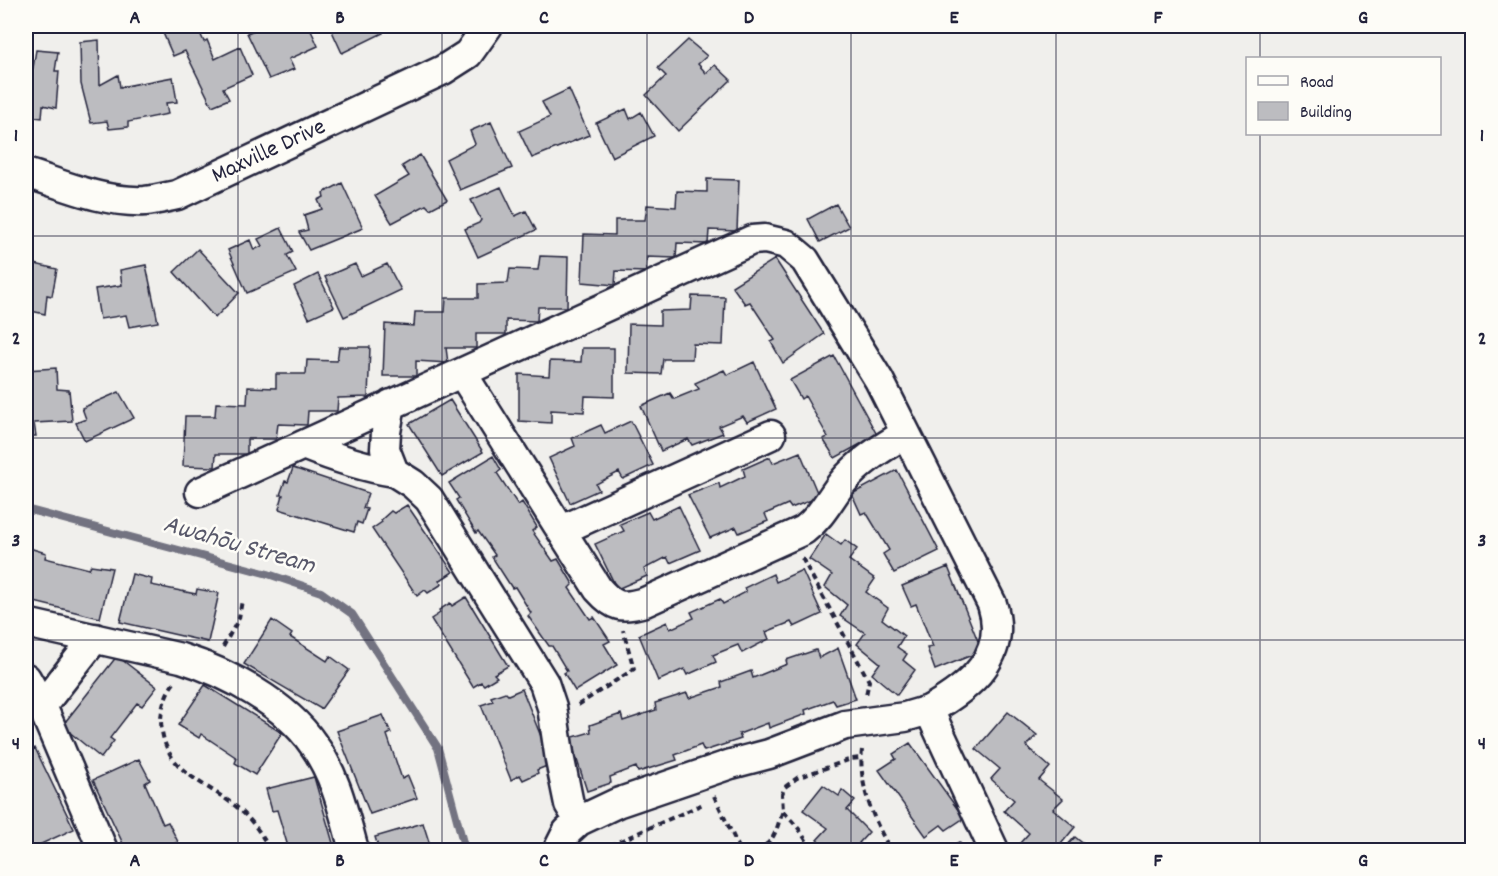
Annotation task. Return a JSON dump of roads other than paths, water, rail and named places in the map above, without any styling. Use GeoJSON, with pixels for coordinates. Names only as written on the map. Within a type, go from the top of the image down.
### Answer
{"type":"FeatureCollection","features":[{"type":"Feature","properties":{"kind":"street","name":"Maxville Drive"},"geometry":{"type":"LineString","coordinates":[[26,173],[118,200],[146,201],[177,195],[443,70],[468,54],[488,26]]}},
{"type":"Feature","properties":{"kind":"street"},"geometry":{"type":"LineString","coordinates":[[200,492],[752,240],[777,240],[786,244],[805,260],[879,380],[992,604],[997,618],[997,634],[993,647],[978,675],[965,688],[929,710],[906,717],[845,725],[769,754],[711,785],[617,803],[579,821],[567,832],[558,850]]}},
{"type":"Feature","properties":{"kind":"street"},"geometry":{"type":"LineString","coordinates":[[462,373],[598,589],[607,599],[619,606],[628,607],[645,602],[790,536],[816,521],[843,483],[863,462],[905,434]]}},
{"type":"Feature","properties":{"kind":"street"},"geometry":{"type":"LineString","coordinates":[[391,404],[385,449],[394,472]]}},
{"type":"Feature","properties":{"kind":"street"},"geometry":{"type":"LineString","coordinates":[[562,530],[771,435]]}},
{"type":"Feature","properties":{"kind":"street"},"geometry":{"type":"LineString","coordinates":[[303,445],[334,458],[394,472],[413,484],[429,499],[544,683],[553,716],[569,804],[579,821]]}},
{"type":"Feature","properties":{"kind":"street"},"geometry":{"type":"LineString","coordinates":[[26,623],[204,665],[266,699],[313,743],[340,799],[354,850]]}},
{"type":"Feature","properties":{"kind":"street"},"geometry":{"type":"LineString","coordinates":[[42,706],[95,638]]}},
{"type":"Feature","properties":{"kind":"street"},"geometry":{"type":"LineString","coordinates":[[26,678],[42,706],[103,850]]}},
{"type":"Feature","properties":{"kind":"street"},"geometry":{"type":"LineString","coordinates":[[929,710],[994,850]]}},
{"type":"Feature","properties":{"kind":"waterway","name":"Awahōu Stream"},"geometry":{"type":"LineString","coordinates":[[26,509],[268,574],[321,592],[352,614],[438,748],[465,850]]}}]}
